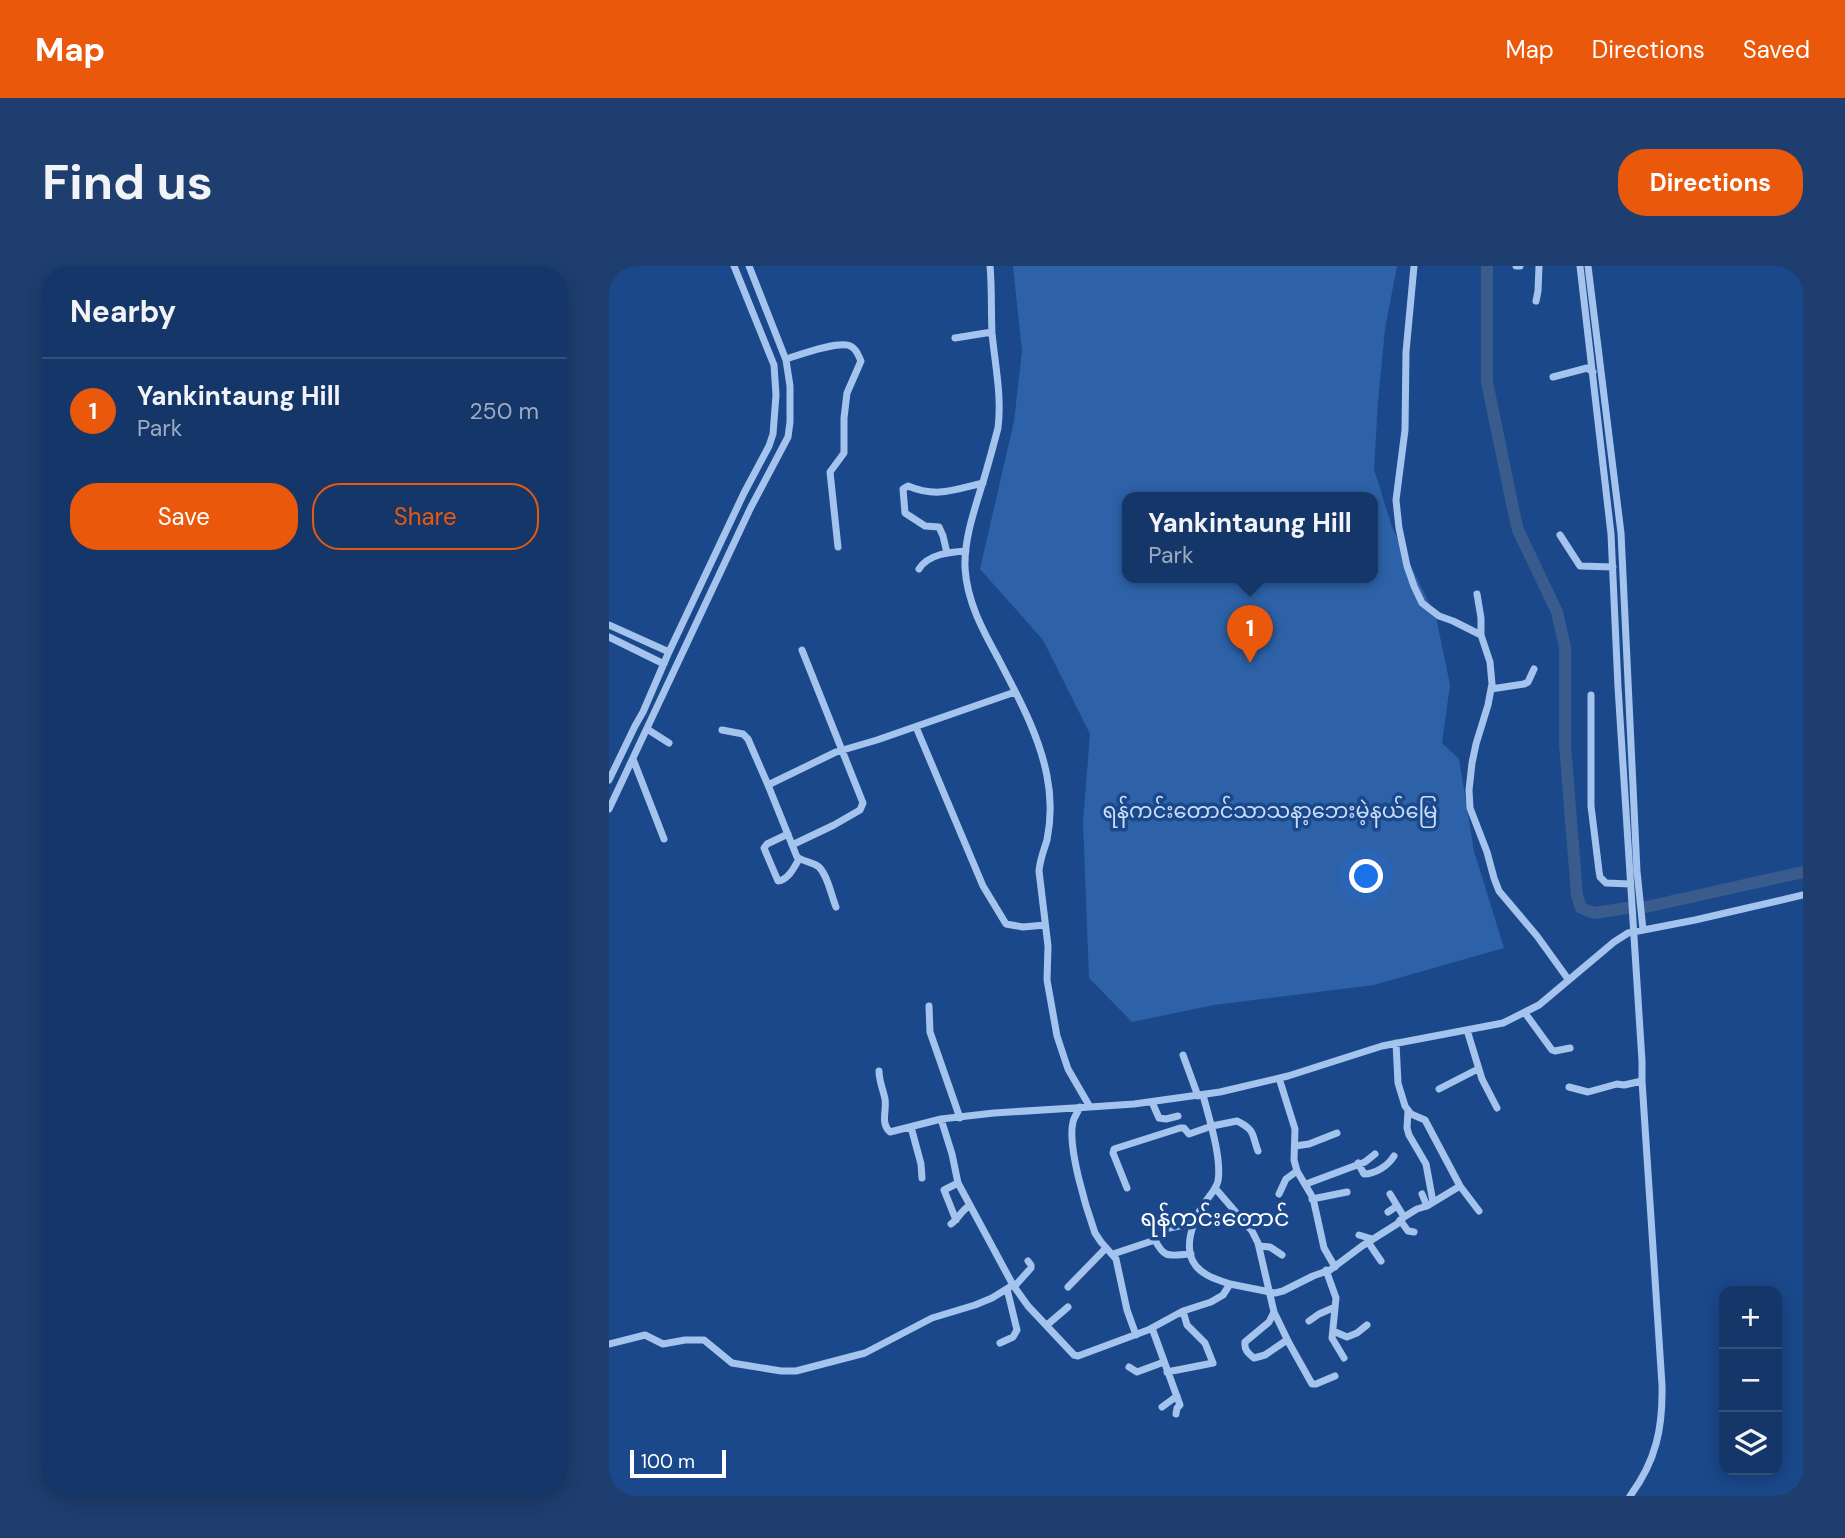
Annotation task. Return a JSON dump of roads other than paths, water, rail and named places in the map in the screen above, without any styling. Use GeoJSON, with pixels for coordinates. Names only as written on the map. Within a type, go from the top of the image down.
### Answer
{"type":"FeatureCollection","features":[{"type":"Feature","properties":{"kind":"street"},"geometry":{"type":"LineString","coordinates":[[609,780],[773,434],[776,395],[774,365],[734,266]]}},
{"type":"Feature","properties":{"kind":"street"},"geometry":{"type":"LineString","coordinates":[[609,809],[750,509],[788,437],[790,386],[786,359],[749,266]]}},
{"type":"Feature","properties":{"kind":"street"},"geometry":{"type":"LineString","coordinates":[[990,266],[999,416],[998,428],[975,505],[966,551],[966,579],[975,613],[1015,692],[1036,740],[1047,775],[1049,821],[1047,840],[1039,861],[1048,946],[1047,980],[1058,1036],[1068,1069],[1090,1107]]}},
{"type":"Feature","properties":{"kind":"street"},"geometry":{"type":"LineString","coordinates":[[1414,266],[1406,352],[1405,430],[1396,500],[1400,537],[1416,593],[1422,603],[1439,616],[1481,635]]}},
{"type":"Feature","properties":{"kind":"street"},"geometry":{"type":"LineString","coordinates":[[1536,301],[1539,266]]}},
{"type":"Feature","properties":{"kind":"street"},"geometry":{"type":"LineString","coordinates":[[1580,266],[1613,568],[1619,597],[1632,741],[1642,1081],[1662,1401],[1661,1426],[1656,1447],[1648,1469],[1630,1496]]}},
{"type":"Feature","properties":{"kind":"street"},"geometry":{"type":"LineString","coordinates":[[1588,266],[1621,533],[1619,597],[1630,884],[1638,930]]}},
{"type":"Feature","properties":{"kind":"street"},"geometry":{"type":"LineString","coordinates":[[955,338],[992,332]]}},
{"type":"Feature","properties":{"kind":"street"},"geometry":{"type":"LineString","coordinates":[[786,359],[831,346],[849,345],[854,348],[861,361],[849,387],[846,401],[844,453],[830,472],[838,547]]}},
{"type":"Feature","properties":{"kind":"street"},"geometry":{"type":"LineString","coordinates":[[1553,377],[1587,368],[1593,372]]}},
{"type":"Feature","properties":{"kind":"street"},"geometry":{"type":"LineString","coordinates":[[947,553],[939,527],[925,526],[905,513],[903,489],[908,486],[925,492],[942,493],[983,483]]}},
{"type":"Feature","properties":{"kind":"street"},"geometry":{"type":"LineString","coordinates":[[1560,535],[1580,566],[1613,568]]}},
{"type":"Feature","properties":{"kind":"street"},"geometry":{"type":"LineString","coordinates":[[919,569],[926,560],[947,553],[966,551]]}},
{"type":"Feature","properties":{"kind":"street"},"geometry":{"type":"LineString","coordinates":[[1477,594],[1481,635],[1490,662],[1491,689],[1472,763],[1470,808],[1499,891],[1537,936],[1568,979]]}},
{"type":"Feature","properties":{"kind":"street"},"geometry":{"type":"LineString","coordinates":[[609,625],[669,653]]}},
{"type":"Feature","properties":{"kind":"street"},"geometry":{"type":"LineString","coordinates":[[609,637],[664,663]]}},
{"type":"Feature","properties":{"kind":"street"},"geometry":{"type":"LineString","coordinates":[[792,845],[834,825],[863,807],[802,650]]}},
{"type":"Feature","properties":{"kind":"street"},"geometry":{"type":"LineString","coordinates":[[1491,689],[1524,684],[1528,682],[1534,669]]}},
{"type":"Feature","properties":{"kind":"street"},"geometry":{"type":"LineString","coordinates":[[768,785],[842,750],[1015,692]]}},
{"type":"Feature","properties":{"kind":"street"},"geometry":{"type":"LineString","coordinates":[[1591,695],[1591,806],[1600,877],[1606,883],[1630,884]]}},
{"type":"Feature","properties":{"kind":"street"},"geometry":{"type":"LineString","coordinates":[[916,727],[983,886],[996,909],[1006,924],[1023,927],[1045,925]]}},
{"type":"Feature","properties":{"kind":"street"},"geometry":{"type":"LineString","coordinates":[[647,729],[669,743]]}},
{"type":"Feature","properties":{"kind":"street"},"geometry":{"type":"LineString","coordinates":[[722,730],[743,734],[748,739],[799,859],[821,869],[835,907]]}},
{"type":"Feature","properties":{"kind":"street"},"geometry":{"type":"LineString","coordinates":[[633,759],[664,839]]}},
{"type":"Feature","properties":{"kind":"street"},"geometry":{"type":"LineString","coordinates":[[788,834],[764,848],[778,881],[788,876],[799,859]]}},
{"type":"Feature","properties":{"kind":"street"},"geometry":{"type":"LineString","coordinates":[[879,1071],[879,1081],[886,1103],[884,1115],[890,1132],[941,1119],[1200,1096],[1279,1079],[1382,1046],[1503,1023],[1539,1005],[1614,942],[1638,930],[1803,895]]}},
{"type":"Feature","properties":{"kind":"street"},"geometry":{"type":"LineString","coordinates":[[929,1006],[930,1032],[960,1118]]}},
{"type":"Feature","properties":{"kind":"street"},"geometry":{"type":"LineString","coordinates":[[1525,1013],[1552,1050],[1570,1048]]}},
{"type":"Feature","properties":{"kind":"street"},"geometry":{"type":"LineString","coordinates":[[1467,1030],[1478,1069],[1497,1108]]}},
{"type":"Feature","properties":{"kind":"street"},"geometry":{"type":"LineString","coordinates":[[1396,1043],[1398,1083],[1408,1111],[1407,1128],[1426,1164],[1430,1204]]}},
{"type":"Feature","properties":{"kind":"street"},"geometry":{"type":"LineString","coordinates":[[1183,1055],[1212,1126],[1218,1172],[1218,1181],[1201,1208],[1190,1238],[1191,1254],[1196,1267],[1203,1272],[1230,1284],[1275,1293],[1283,1291],[1330,1270],[1417,1209],[1460,1186]]}},
{"type":"Feature","properties":{"kind":"street"},"geometry":{"type":"LineString","coordinates":[[1439,1089],[1478,1069]]}},
{"type":"Feature","properties":{"kind":"street"},"geometry":{"type":"LineString","coordinates":[[1279,1079],[1295,1129],[1294,1160],[1297,1171],[1313,1199],[1322,1241],[1335,1267]]}},
{"type":"Feature","properties":{"kind":"street"},"geometry":{"type":"LineString","coordinates":[[1569,1087],[1588,1092],[1642,1081]]}},
{"type":"Feature","properties":{"kind":"street"},"geometry":{"type":"LineString","coordinates":[[1152,1102],[1159,1118],[1178,1116]]}},
{"type":"Feature","properties":{"kind":"street"},"geometry":{"type":"LineString","coordinates":[[1080,1107],[1072,1127],[1074,1155],[1095,1233],[1118,1264],[1127,1310],[1136,1335]]}},
{"type":"Feature","properties":{"kind":"street"},"geometry":{"type":"LineString","coordinates":[[1408,1111],[1425,1120],[1460,1186],[1479,1211]]}},
{"type":"Feature","properties":{"kind":"street"},"geometry":{"type":"LineString","coordinates":[[941,1119],[958,1183],[1011,1287],[1074,1354],[1078,1356],[1136,1335],[1183,1311],[1199,1307],[1226,1292],[1230,1284]]}},
{"type":"Feature","properties":{"kind":"street"},"geometry":{"type":"LineString","coordinates":[[1127,1188],[1114,1150],[1180,1128],[1189,1133],[1234,1121],[1241,1122],[1255,1136],[1258,1152]]}},
{"type":"Feature","properties":{"kind":"street"},"geometry":{"type":"LineString","coordinates":[[911,1127],[922,1178]]}},
{"type":"Feature","properties":{"kind":"street"},"geometry":{"type":"LineString","coordinates":[[1295,1146],[1309,1144],[1337,1133]]}},
{"type":"Feature","properties":{"kind":"street"},"geometry":{"type":"LineString","coordinates":[[1306,1184],[1365,1162],[1375,1154]]}},
{"type":"Feature","properties":{"kind":"street"},"geometry":{"type":"LineString","coordinates":[[1359,1163],[1367,1175],[1380,1170],[1394,1156]]}},
{"type":"Feature","properties":{"kind":"street"},"geometry":{"type":"LineString","coordinates":[[1279,1194],[1286,1179],[1297,1171]]}},
{"type":"Feature","properties":{"kind":"street"},"geometry":{"type":"LineString","coordinates":[[958,1183],[944,1190],[953,1222],[968,1203]]}},
{"type":"Feature","properties":{"kind":"street"},"geometry":{"type":"LineString","coordinates":[[1215,1188],[1252,1231],[1259,1246],[1274,1312],[1312,1384],[1335,1376]]}},
{"type":"Feature","properties":{"kind":"street"},"geometry":{"type":"LineString","coordinates":[[1313,1199],[1347,1192]]}},
{"type":"Feature","properties":{"kind":"street"},"geometry":{"type":"LineString","coordinates":[[1390,1194],[1408,1231],[1413,1232]]}},
{"type":"Feature","properties":{"kind":"street"},"geometry":{"type":"LineString","coordinates":[[1422,1194],[1430,1204]]}},
{"type":"Feature","properties":{"kind":"street"},"geometry":{"type":"LineString","coordinates":[[950,1207],[968,1203]]}},
{"type":"Feature","properties":{"kind":"street"},"geometry":{"type":"LineString","coordinates":[[1388,1212],[1397,1206]]}},
{"type":"Feature","properties":{"kind":"street"},"geometry":{"type":"LineString","coordinates":[[1164,1228],[1195,1223]]}},
{"type":"Feature","properties":{"kind":"street"},"geometry":{"type":"LineString","coordinates":[[1359,1235],[1370,1241],[1381,1261]]}},
{"type":"Feature","properties":{"kind":"street"},"geometry":{"type":"LineString","coordinates":[[1113,1254],[1155,1240],[1165,1254],[1191,1254]]}},
{"type":"Feature","properties":{"kind":"street"},"geometry":{"type":"LineString","coordinates":[[1259,1246],[1270,1247],[1282,1255]]}},
{"type":"Feature","properties":{"kind":"street"},"geometry":{"type":"LineString","coordinates":[[1068,1287],[1106,1248]]}},
{"type":"Feature","properties":{"kind":"street"},"geometry":{"type":"LineString","coordinates":[[609,1344],[645,1335],[663,1344],[704,1340],[732,1363],[796,1371],[865,1353],[932,1318],[975,1305],[1011,1287],[1031,1268],[1028,1261]]}},
{"type":"Feature","properties":{"kind":"street"},"geometry":{"type":"LineString","coordinates":[[1326,1270],[1336,1296],[1333,1340],[1344,1359]]}},
{"type":"Feature","properties":{"kind":"street"},"geometry":{"type":"LineString","coordinates":[[1000,1342],[1013,1337],[1017,1330],[1011,1287]]}},
{"type":"Feature","properties":{"kind":"street"},"geometry":{"type":"LineString","coordinates":[[1047,1325],[1068,1307]]}},
{"type":"Feature","properties":{"kind":"street"},"geometry":{"type":"LineString","coordinates":[[1310,1321],[1335,1307]]}},
{"type":"Feature","properties":{"kind":"street"},"geometry":{"type":"LineString","coordinates":[[1167,1372],[1213,1363],[1205,1343],[1187,1325],[1183,1311]]}},
{"type":"Feature","properties":{"kind":"street"},"geometry":{"type":"LineString","coordinates":[[1274,1312],[1269,1322],[1245,1342],[1247,1353],[1254,1358],[1260,1357],[1287,1340]]}},
{"type":"Feature","properties":{"kind":"street"},"geometry":{"type":"LineString","coordinates":[[1333,1331],[1347,1338],[1367,1325]]}},
{"type":"Feature","properties":{"kind":"street"},"geometry":{"type":"LineString","coordinates":[[1152,1328],[1180,1405],[1176,1414]]}},
{"type":"Feature","properties":{"kind":"street"},"geometry":{"type":"LineString","coordinates":[[1129,1367],[1140,1372],[1164,1362]]}},
{"type":"Feature","properties":{"kind":"street"},"geometry":{"type":"LineString","coordinates":[[1162,1407],[1177,1396]]}},
{"type":"Feature","properties":{"kind":"waterway"},"geometry":{"type":"LineString","coordinates":[[1487,266],[1487,382],[1518,530],[1557,612],[1565,647],[1565,745],[1577,895],[1581,908],[1594,913],[1627,908]]}},
{"type":"Feature","properties":{"kind":"waterway"},"geometry":{"type":"LineString","coordinates":[[1646,907],[1803,872]]}},
{"type":"Feature","properties":{"kind":"place","name":"Yankintaung Hill"},"geometry":{"type":"Point","coordinates":[1250,663]}},
{"type":"Feature","properties":{"kind":"district","name":"ရန်ကင်းတောင်"},"geometry":{"type":"Point","coordinates":[1215,1218]}},
{"type":"Feature","properties":{"kind":"park label","name":"ရန်ကင်းတောင်သာသနာ့ဘေးမဲ့နယ်မြေ"},"geometry":{"type":"Point","coordinates":[1270,811]}}]}
